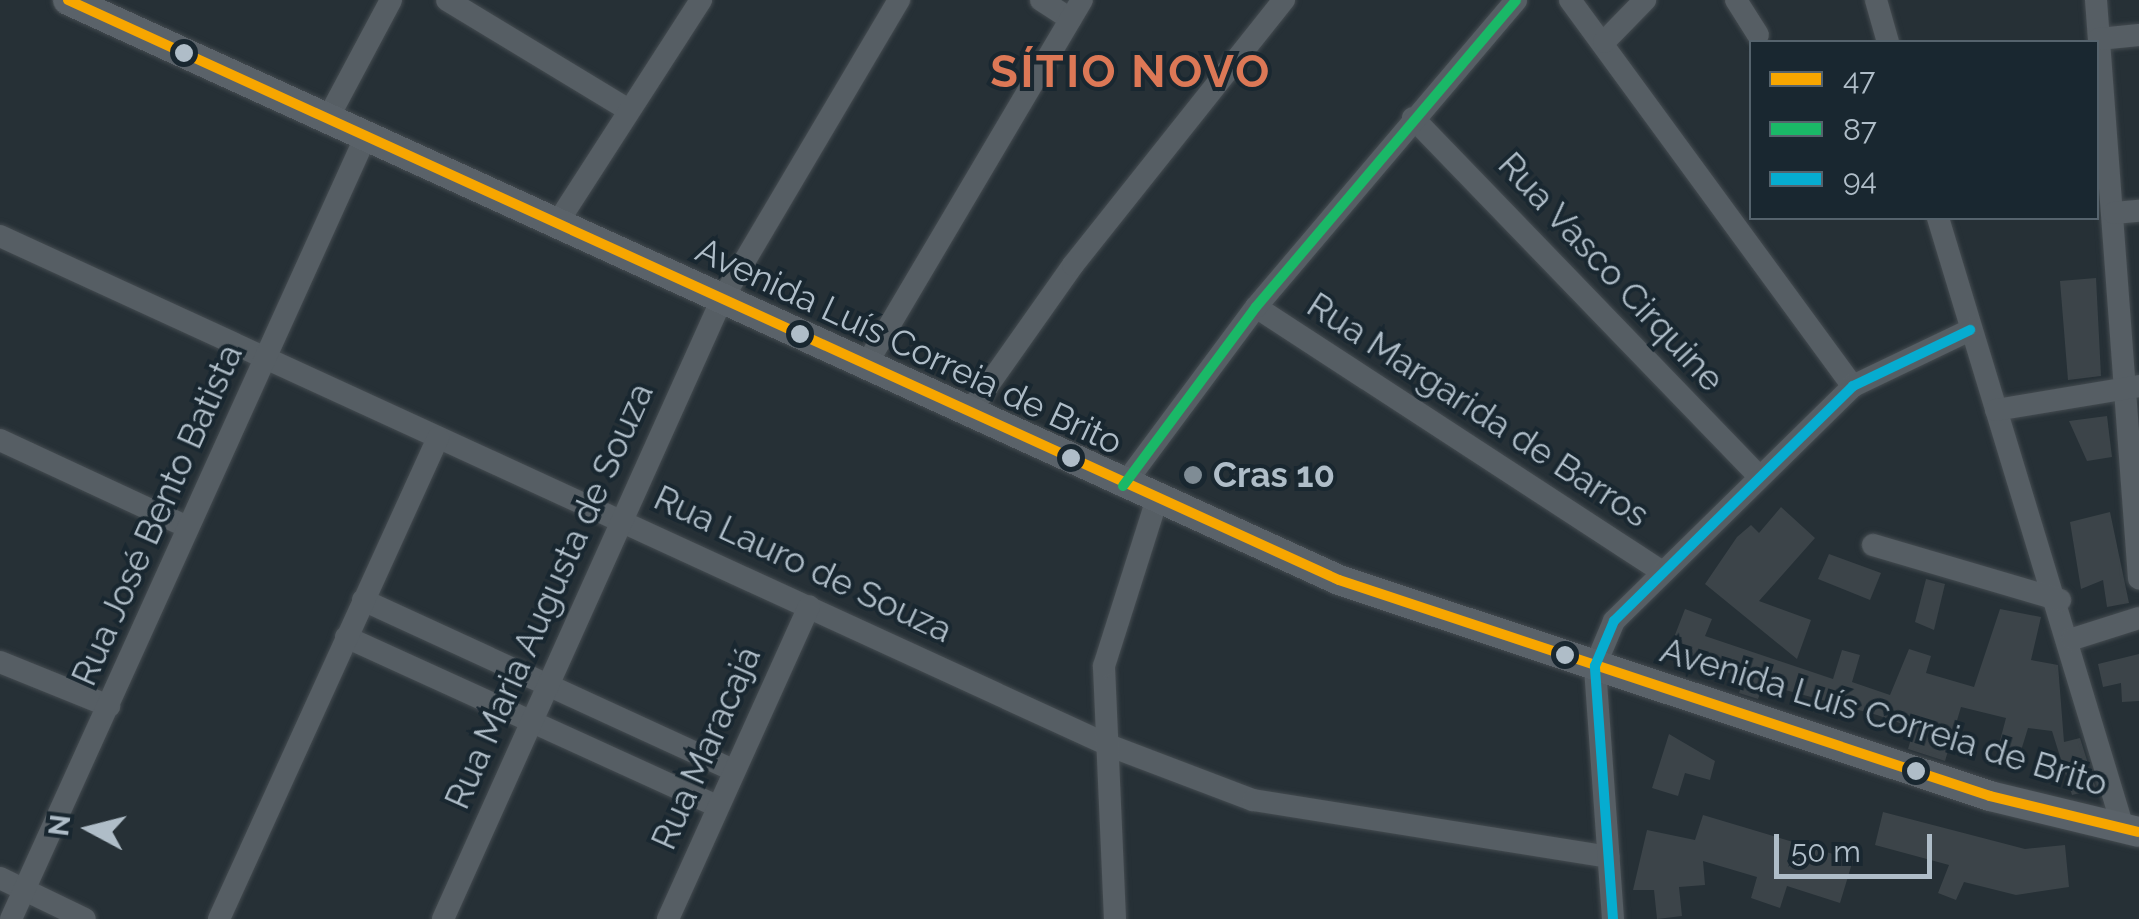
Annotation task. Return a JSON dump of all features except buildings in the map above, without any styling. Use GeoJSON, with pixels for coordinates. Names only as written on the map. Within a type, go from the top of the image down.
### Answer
{"type":"FeatureCollection","features":[{"type":"Feature","properties":{"kind":"main road","name":"Avenida Luís Correia de Brito"},"geometry":{"type":"LineString","coordinates":[[68,0],[721,302],[970,411],[1156,502],[1339,580],[1595,666],[2131,832]]}},
{"type":"Feature","properties":{"kind":"street"},"geometry":{"type":"LineString","coordinates":[[327,120],[391,0]]}},
{"type":"Feature","properties":{"kind":"street"},"geometry":{"type":"LineString","coordinates":[[448,0],[624,108]]}},
{"type":"Feature","properties":{"kind":"street"},"geometry":{"type":"LineString","coordinates":[[556,225],[624,108],[700,0]]}},
{"type":"Feature","properties":{"kind":"street","name":"Rua Maria Augusta de Souza"},"geometry":{"type":"LineString","coordinates":[[443,919],[620,517],[721,302],[899,0]]}},
{"type":"Feature","properties":{"kind":"street"},"geometry":{"type":"LineString","coordinates":[[866,365],[1076,10],[1040,0]]}},
{"type":"Feature","properties":{"kind":"street"},"geometry":{"type":"LineString","coordinates":[[970,411],[1073,265],[1284,0]]}},
{"type":"Feature","properties":{"kind":"street"},"geometry":{"type":"LineString","coordinates":[[1123,486],[1256,308],[1516,0]]}},
{"type":"Feature","properties":{"kind":"street"},"geometry":{"type":"LineString","coordinates":[[1570,0],[1853,386]]}},
{"type":"Feature","properties":{"kind":"street"},"geometry":{"type":"LineString","coordinates":[[1604,42],[1645,0]]}},
{"type":"Feature","properties":{"kind":"street"},"geometry":{"type":"LineString","coordinates":[[1736,0],[1758,36]]}},
{"type":"Feature","properties":{"kind":"street"},"geometry":{"type":"LineString","coordinates":[[1876,0],[1887,40]]}},
{"type":"Feature","properties":{"kind":"street"},"geometry":{"type":"LineString","coordinates":[[2096,0],[2132,387],[2139,578]]}},
{"type":"Feature","properties":{"kind":"street"},"geometry":{"type":"LineString","coordinates":[[2100,39],[2139,35]]}},
{"type":"Feature","properties":{"kind":"street","name":"Rua Vasco Cirquine"},"geometry":{"type":"LineString","coordinates":[[1413,118],[1757,474]]}},
{"type":"Feature","properties":{"kind":"street","name":"Rua José Bento Batista"},"geometry":{"type":"LineString","coordinates":[[11,919],[365,138]]}},
{"type":"Feature","properties":{"kind":"street"},"geometry":{"type":"LineString","coordinates":[[2114,212],[2139,210]]}},
{"type":"Feature","properties":{"kind":"street"},"geometry":{"type":"LineString","coordinates":[[1939,220],[1970,330],[2060,600],[2131,832]]}},
{"type":"Feature","properties":{"kind":"street","name":"Rua Lauro de Souza"},"geometry":{"type":"LineString","coordinates":[[0,236],[438,438],[620,517],[1108,745],[1253,800],[1608,857]]}},
{"type":"Feature","properties":{"kind":"street","name":"Rua Margarida de Barros"},"geometry":{"type":"LineString","coordinates":[[1256,308],[1662,572]]}},
{"type":"Feature","properties":{"kind":"street"},"geometry":{"type":"LineString","coordinates":[[1613,919],[1595,666],[1614,621],[1757,474],[1853,386],[1970,330]]}},
{"type":"Feature","properties":{"kind":"street"},"geometry":{"type":"LineString","coordinates":[[1996,410],[2132,387]]}},
{"type":"Feature","properties":{"kind":"street"},"geometry":{"type":"LineString","coordinates":[[219,919],[438,438]]}},
{"type":"Feature","properties":{"kind":"street"},"geometry":{"type":"LineString","coordinates":[[0,440],[187,527]]}},
{"type":"Feature","properties":{"kind":"street"},"geometry":{"type":"LineString","coordinates":[[1115,919],[1106,640],[1156,502]]}},
{"type":"Feature","properties":{"kind":"street"},"geometry":{"type":"LineString","coordinates":[[1874,544],[2060,600]]}},
{"type":"Feature","properties":{"kind":"street"},"geometry":{"type":"LineString","coordinates":[[364,600],[733,770]]}},
{"type":"Feature","properties":{"kind":"street","name":"Rua Maracajá"},"geometry":{"type":"LineString","coordinates":[[668,919],[809,606]]}},
{"type":"Feature","properties":{"kind":"street"},"geometry":{"type":"LineString","coordinates":[[2072,639],[2139,618]]}},
{"type":"Feature","properties":{"kind":"street"},"geometry":{"type":"LineString","coordinates":[[346,637],[717,806]]}},
{"type":"Feature","properties":{"kind":"street"},"geometry":{"type":"LineString","coordinates":[[0,662],[110,706]]}},
{"type":"Feature","properties":{"kind":"street"},"geometry":{"type":"LineString","coordinates":[[0,878],[85,919]]}},
{"type":"Feature","properties":{"kind":"transit line","name":"47"},"geometry":{"type":"LineString","coordinates":[[68,0],[1339,580],[1990,796],[2139,832]]}},
{"type":"Feature","properties":{"kind":"transit line","name":"87"},"geometry":{"type":"LineString","coordinates":[[1123,486],[1256,307],[1516,0]]}},
{"type":"Feature","properties":{"kind":"transit line","name":"94"},"geometry":{"type":"LineString","coordinates":[[1613,919],[1595,666],[1614,621],[1853,386],[1970,330]]}},
{"type":"Feature","properties":{"kind":"place","name":"Cras 10"},"geometry":{"type":"Point","coordinates":[1193,475]}},
{"type":"Feature","properties":{"kind":"district","name":"SÍTIO NOVO"},"geometry":{"type":"Point","coordinates":[1131,72]}}]}
